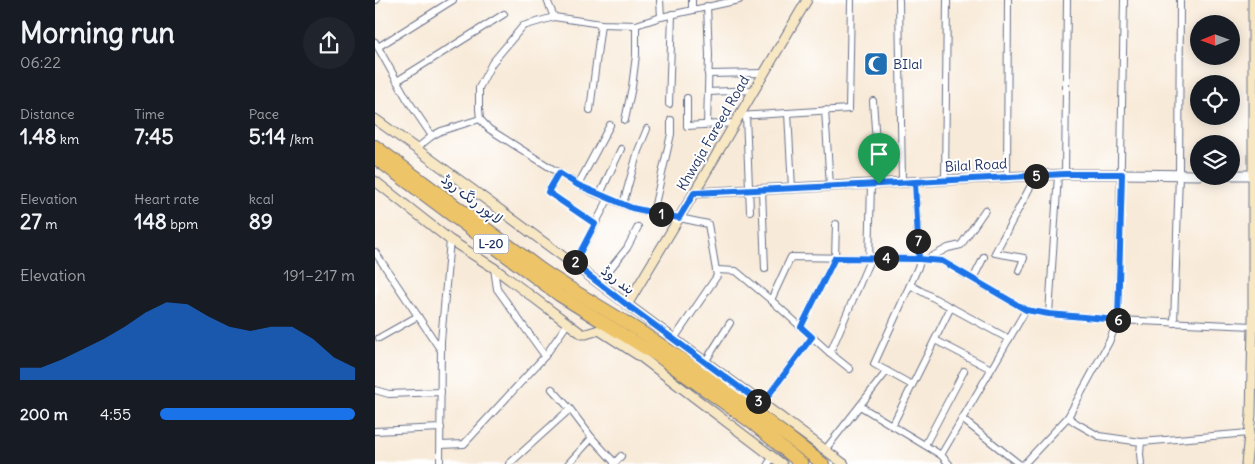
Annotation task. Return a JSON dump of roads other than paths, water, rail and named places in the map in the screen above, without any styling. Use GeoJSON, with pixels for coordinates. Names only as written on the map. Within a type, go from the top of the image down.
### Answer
{"type":"FeatureCollection","features":[{"type":"Feature","properties":{"kind":"highway","name":"لاہور رنگ روڈ"},"geometry":{"type":"LineString","coordinates":[[375,146],[542,270],[667,348],[758,413],[823,464]]}},
{"type":"Feature","properties":{"kind":"highway","name":"لاہور رنگ روڈ"},"geometry":{"type":"LineString","coordinates":[[375,158],[559,294],[610,326],[667,348],[802,464]]}},
{"type":"Feature","properties":{"kind":"main road","name":"Khwaja Fareed Road"},"geometry":{"type":"LineString","coordinates":[[627,305],[740,118],[754,90],[807,0]]}},
{"type":"Feature","properties":{"kind":"main road"},"geometry":{"type":"LineString","coordinates":[[1246,464],[1253,415],[1253,0]]}},
{"type":"Feature","properties":{"kind":"main road","name":"بند روڈ"},"geometry":{"type":"LineString","coordinates":[[375,119],[599,283],[627,305],[667,348],[705,362],[844,464]]}},
{"type":"Feature","properties":{"kind":"main road"},"geometry":{"type":"LineString","coordinates":[[375,182],[450,240],[494,268],[582,334],[599,330],[641,357],[770,460],[782,464]]}},
{"type":"Feature","properties":{"kind":"street"},"geometry":{"type":"LineString","coordinates":[[432,136],[407,99],[376,45],[453,0]]}},
{"type":"Feature","properties":{"kind":"street"},"geometry":{"type":"LineString","coordinates":[[547,0],[554,17]]}},
{"type":"Feature","properties":{"kind":"street"},"geometry":{"type":"LineString","coordinates":[[660,0],[661,16]]}},
{"type":"Feature","properties":{"kind":"street"},"geometry":{"type":"LineString","coordinates":[[692,0],[693,10]]}},
{"type":"Feature","properties":{"kind":"street"},"geometry":{"type":"LineString","coordinates":[[667,348],[717,276],[708,224],[632,208],[578,185],[489,129],[481,119],[479,88],[492,64],[523,26],[554,17],[601,24],[636,25],[661,16],[725,1],[739,0]]}},
{"type":"Feature","properties":{"kind":"street"},"geometry":{"type":"LineString","coordinates":[[687,98],[687,126],[740,118],[849,109],[851,0]]}},
{"type":"Feature","properties":{"kind":"street"},"geometry":{"type":"LineString","coordinates":[[899,0],[902,182]]}},
{"type":"Feature","properties":{"kind":"street"},"geometry":{"type":"LineString","coordinates":[[945,180],[947,0]]}},
{"type":"Feature","properties":{"kind":"street"},"geometry":{"type":"LineString","coordinates":[[1007,177],[1008,0]]}},
{"type":"Feature","properties":{"kind":"street"},"geometry":{"type":"LineString","coordinates":[[1049,314],[1061,175],[1067,0]]}},
{"type":"Feature","properties":{"kind":"street"},"geometry":{"type":"LineString","coordinates":[[1023,464],[1069,417],[1109,342],[1118,320],[1124,0]]}},
{"type":"Feature","properties":{"kind":"street"},"geometry":{"type":"LineString","coordinates":[[1174,322],[1179,175],[1180,0]]}},
{"type":"Feature","properties":{"kind":"street"},"geometry":{"type":"LineString","coordinates":[[707,6],[709,55],[707,124]]}},
{"type":"Feature","properties":{"kind":"street"},"geometry":{"type":"LineString","coordinates":[[397,81],[504,14]]}},
{"type":"Feature","properties":{"kind":"street"},"geometry":{"type":"LineString","coordinates":[[669,104],[672,14]]}},
{"type":"Feature","properties":{"kind":"street"},"geometry":{"type":"LineString","coordinates":[[590,110],[601,24]]}},
{"type":"Feature","properties":{"kind":"street"},"geometry":{"type":"LineString","coordinates":[[625,120],[636,55],[636,25]]}},
{"type":"Feature","properties":{"kind":"street"},"geometry":{"type":"LineString","coordinates":[[708,74],[764,73]]}},
{"type":"Feature","properties":{"kind":"street"},"geometry":{"type":"LineString","coordinates":[[707,92],[754,90]]}},
{"type":"Feature","properties":{"kind":"street"},"geometry":{"type":"LineString","coordinates":[[830,353],[869,262],[875,184],[873,101]]}},
{"type":"Feature","properties":{"kind":"street"},"geometry":{"type":"LineString","coordinates":[[825,110],[830,186]]}},
{"type":"Feature","properties":{"kind":"street"},"geometry":{"type":"LineString","coordinates":[[788,113],[792,188]]}},
{"type":"Feature","properties":{"kind":"street"},"geometry":{"type":"LineString","coordinates":[[740,118],[750,211]]}},
{"type":"Feature","properties":{"kind":"street"},"geometry":{"type":"LineString","coordinates":[[417,148],[441,131],[481,119]]}},
{"type":"Feature","properties":{"kind":"street"},"geometry":{"type":"LineString","coordinates":[[653,213],[671,134],[671,120]]}},
{"type":"Feature","properties":{"kind":"street"},"geometry":{"type":"LineString","coordinates":[[578,185],[610,124]]}},
{"type":"Feature","properties":{"kind":"street"},"geometry":{"type":"LineString","coordinates":[[623,204],[638,151],[647,129]]}},
{"type":"Feature","properties":{"kind":"street"},"geometry":{"type":"LineString","coordinates":[[599,194],[621,149]]}},
{"type":"Feature","properties":{"kind":"street"},"geometry":{"type":"LineString","coordinates":[[559,173],[548,192],[595,224]]}},
{"type":"Feature","properties":{"kind":"street","name":"Bilal Road"},"geometry":{"type":"LineString","coordinates":[[694,193],[1061,175],[1190,175]]}},
{"type":"Feature","properties":{"kind":"street"},"geometry":{"type":"LineString","coordinates":[[1240,175],[1254,175]]}},
{"type":"Feature","properties":{"kind":"street"},"geometry":{"type":"LineString","coordinates":[[1019,271],[1025,258],[995,253],[1036,176]]}},
{"type":"Feature","properties":{"kind":"street"},"geometry":{"type":"LineString","coordinates":[[912,385],[874,364],[919,265],[915,182]]}},
{"type":"Feature","properties":{"kind":"street"},"geometry":{"type":"LineString","coordinates":[[762,190],[765,269]]}},
{"type":"Feature","properties":{"kind":"street"},"geometry":{"type":"LineString","coordinates":[[574,264],[609,198]]}},
{"type":"Feature","properties":{"kind":"street"},"geometry":{"type":"LineString","coordinates":[[926,260],[948,248],[961,245],[985,210]]}},
{"type":"Feature","properties":{"kind":"street"},"geometry":{"type":"LineString","coordinates":[[801,327],[835,258],[836,224]]}},
{"type":"Feature","properties":{"kind":"street"},"geometry":{"type":"LineString","coordinates":[[599,283],[627,248],[638,227]]}},
{"type":"Feature","properties":{"kind":"street"},"geometry":{"type":"LineString","coordinates":[[441,464],[441,350],[450,240]]}},
{"type":"Feature","properties":{"kind":"street"},"geometry":{"type":"LineString","coordinates":[[375,252],[441,350]]}},
{"type":"Feature","properties":{"kind":"street"},"geometry":{"type":"LineString","coordinates":[[973,279],[984,257]]}},
{"type":"Feature","properties":{"kind":"street"},"geometry":{"type":"LineString","coordinates":[[771,300],[791,258],[919,259],[942,261],[1026,310],[1118,320],[1253,326]]}},
{"type":"Feature","properties":{"kind":"street"},"geometry":{"type":"LineString","coordinates":[[494,268],[497,289],[545,356]]}},
{"type":"Feature","properties":{"kind":"street"},"geometry":{"type":"LineString","coordinates":[[717,270],[735,271],[850,369]]}},
{"type":"Feature","properties":{"kind":"street"},"geometry":{"type":"LineString","coordinates":[[910,285],[1009,338]]}},
{"type":"Feature","properties":{"kind":"street"},"geometry":{"type":"LineString","coordinates":[[892,426],[951,307]]}},
{"type":"Feature","properties":{"kind":"street"},"geometry":{"type":"LineString","coordinates":[[941,455],[1026,310]]}},
{"type":"Feature","properties":{"kind":"street"},"geometry":{"type":"LineString","coordinates":[[379,338],[417,316]]}},
{"type":"Feature","properties":{"kind":"street"},"geometry":{"type":"LineString","coordinates":[[441,446],[463,444],[545,356],[568,323]]}},
{"type":"Feature","properties":{"kind":"street"},"geometry":{"type":"LineString","coordinates":[[705,362],[731,323]]}},
{"type":"Feature","properties":{"kind":"street"},"geometry":{"type":"LineString","coordinates":[[762,404],[812,337]]}},
{"type":"Feature","properties":{"kind":"street"},"geometry":{"type":"LineString","coordinates":[[935,340],[991,370]]}},
{"type":"Feature","properties":{"kind":"street"},"geometry":{"type":"LineString","coordinates":[[825,450],[887,371]]}},
{"type":"Feature","properties":{"kind":"street"},"geometry":{"type":"LineString","coordinates":[[925,445],[964,371]]}},
{"type":"Feature","properties":{"kind":"street"},"geometry":{"type":"LineString","coordinates":[[552,389],[614,463],[621,456]]}},
{"type":"Feature","properties":{"kind":"street"},"geometry":{"type":"LineString","coordinates":[[375,390],[389,394],[441,392]]}},
{"type":"Feature","properties":{"kind":"street"},"geometry":{"type":"LineString","coordinates":[[860,406],[941,455],[949,464]]}},
{"type":"Feature","properties":{"kind":"street"},"geometry":{"type":"LineString","coordinates":[[513,463],[570,409]]}},
{"type":"Feature","properties":{"kind":"street"},"geometry":{"type":"LineString","coordinates":[[1069,417],[1076,424],[1099,436],[1141,442],[1249,433]]}},
{"type":"Feature","properties":{"kind":"street"},"geometry":{"type":"LineString","coordinates":[[962,419],[1019,464]]}},
{"type":"Feature","properties":{"kind":"street"},"geometry":{"type":"LineString","coordinates":[[375,431],[441,428]]}},
{"type":"Feature","properties":{"kind":"street"},"geometry":{"type":"LineString","coordinates":[[568,464],[592,438]]}},
{"type":"Feature","properties":{"kind":"street"},"geometry":{"type":"LineString","coordinates":[[1141,442],[1141,464]]}},
{"type":"Feature","properties":{"kind":"place","name":"BIlal"},"geometry":{"type":"Point","coordinates":[876,64]}}]}
